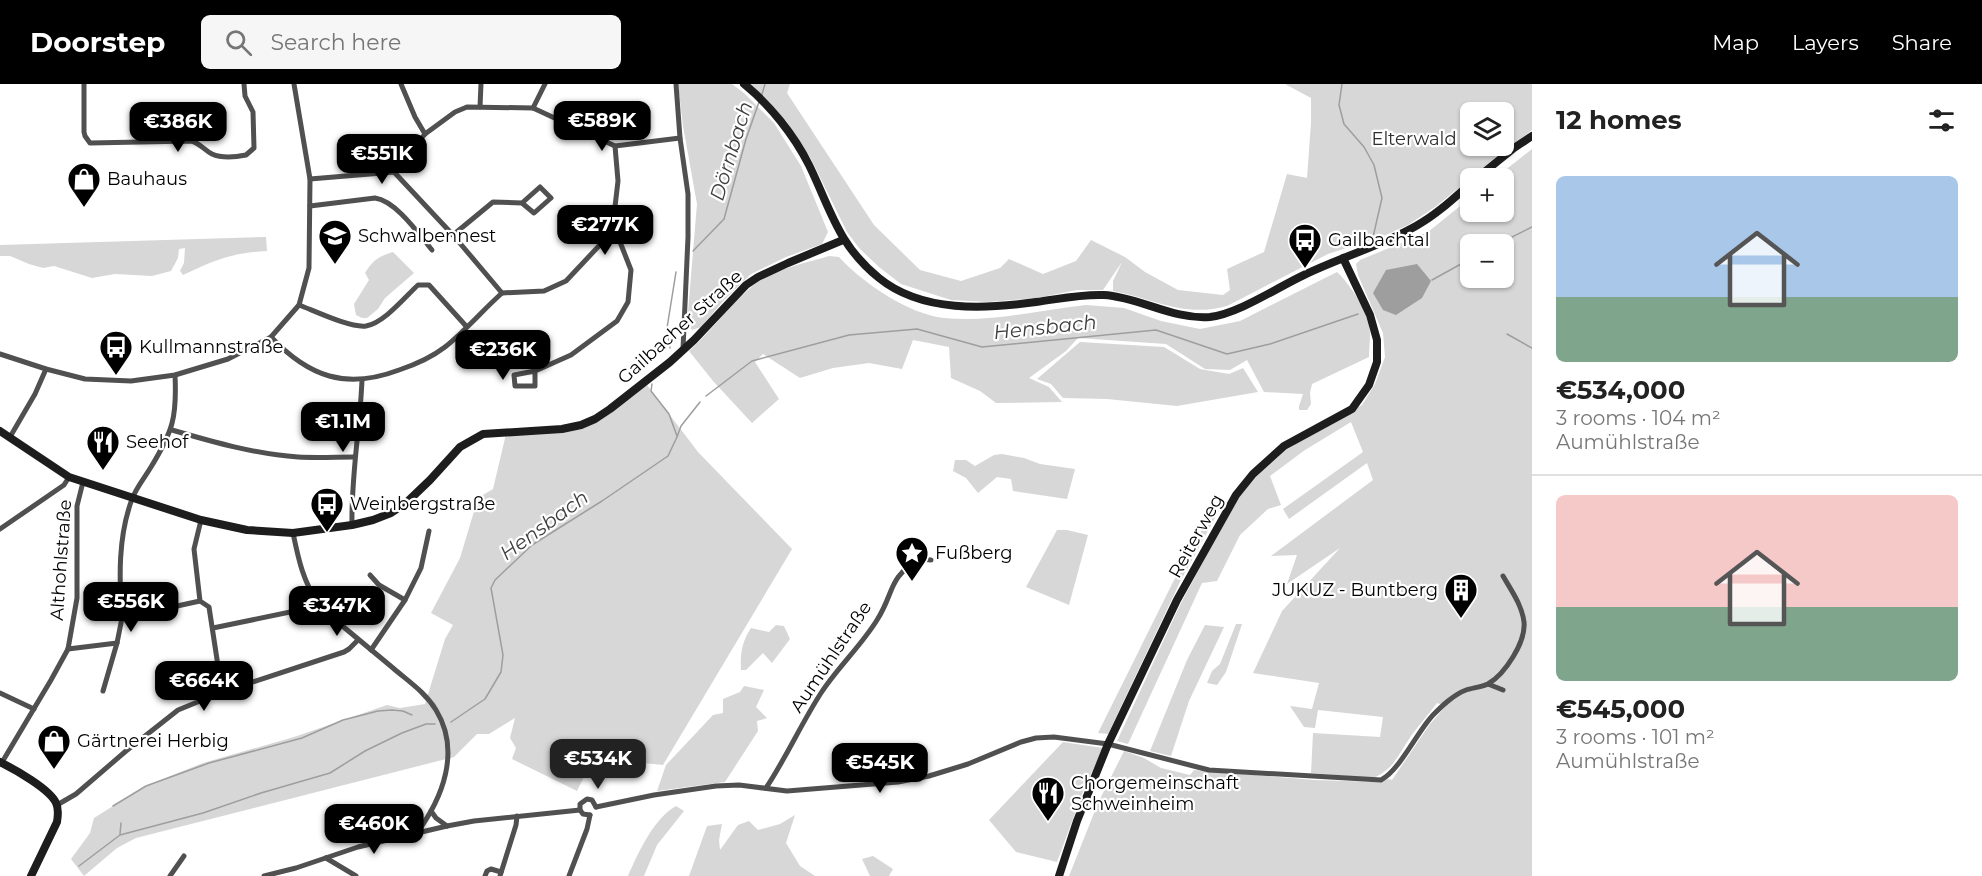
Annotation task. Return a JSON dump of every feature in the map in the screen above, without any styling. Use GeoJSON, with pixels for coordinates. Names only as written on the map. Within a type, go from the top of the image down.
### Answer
{"type":"FeatureCollection","features":[{"type":"Feature","properties":{"kind":"street"},"geometry":{"type":"LineString","coordinates":[[84,84],[85,136],[90,143],[191,141],[218,156],[243,156],[254,148],[253,112],[245,96],[244,84]]}},
{"type":"Feature","properties":{"kind":"street"},"geometry":{"type":"LineString","coordinates":[[0,354],[85,379],[131,381],[175,375],[228,359],[271,337],[299,305],[309,268],[310,179],[294,84]]}},
{"type":"Feature","properties":{"kind":"street"},"geometry":{"type":"LineString","coordinates":[[401,84],[425,134]]}},
{"type":"Feature","properties":{"kind":"street"},"geometry":{"type":"LineString","coordinates":[[480,107],[482,84]]}},
{"type":"Feature","properties":{"kind":"street"},"geometry":{"type":"LineString","coordinates":[[533,108],[545,84]]}},
{"type":"Feature","properties":{"kind":"street"},"geometry":{"type":"LineString","coordinates":[[676,84],[680,138],[688,194],[683,349]]}},
{"type":"Feature","properties":{"kind":"street"},"geometry":{"type":"LineString","coordinates":[[746,85],[769,107],[808,163],[836,227],[861,263],[882,280],[911,295],[940,304],[976,308],[1077,295],[1104,295],[1126,298],[1154,308],[1210,317],[1225,313],[1304,275],[1397,236],[1417,226],[1460,192]]}},
{"type":"Feature","properties":{"kind":"street"},"geometry":{"type":"LineString","coordinates":[[310,179],[394,172],[425,134],[455,112],[467,107],[533,108],[615,146],[680,138]]}},
{"type":"Feature","properties":{"kind":"street"},"geometry":{"type":"LineString","coordinates":[[1489,168],[1532,136]]}},
{"type":"Feature","properties":{"kind":"street"},"geometry":{"type":"LineString","coordinates":[[271,337],[287,354],[306,368],[329,377],[362,380],[387,375],[411,366],[444,348],[502,293],[544,291],[566,280],[612,232],[618,181],[615,146]]}},
{"type":"Feature","properties":{"kind":"street"},"geometry":{"type":"LineString","coordinates":[[394,172],[453,235],[502,293]]}},
{"type":"Feature","properties":{"kind":"street"},"geometry":{"type":"LineString","coordinates":[[453,235],[493,202],[522,203],[534,213],[551,198],[540,187],[522,203]]}},
{"type":"Feature","properties":{"kind":"street"},"geometry":{"type":"LineString","coordinates":[[310,206],[382,199],[392,206],[432,250]]}},
{"type":"Feature","properties":{"kind":"street"},"geometry":{"type":"LineString","coordinates":[[535,371],[535,386],[514,386],[514,375],[535,371],[571,355],[589,342],[617,321],[628,302],[631,270],[620,242],[612,232]]}},
{"type":"Feature","properties":{"kind":"street","name":"Gailbacher Straße"},"geometry":{"type":"LineString","coordinates":[[0,430],[76,479],[201,520],[247,530],[293,533],[352,525],[391,513],[430,480],[460,447],[483,434],[562,429],[595,419],[657,372],[694,340],[746,285],[788,263],[843,240]]}},
{"type":"Feature","properties":{"kind":"street","name":"Reiterweg"},"geometry":{"type":"LineString","coordinates":[[1059,876],[1077,821],[1108,744],[1177,600],[1236,495],[1253,474],[1284,446],[1352,409],[1369,385],[1377,362],[1377,340],[1370,315],[1343,258]]}},
{"type":"Feature","properties":{"kind":"street"},"geometry":{"type":"LineString","coordinates":[[299,305],[346,323],[366,326],[383,318],[418,285],[429,285],[466,326]]}},
{"type":"Feature","properties":{"kind":"street"},"geometry":{"type":"LineString","coordinates":[[10,437],[35,394],[46,369]]}},
{"type":"Feature","properties":{"kind":"street"},"geometry":{"type":"LineString","coordinates":[[103,691],[122,618],[120,584],[122,540],[132,497],[172,430],[176,399],[175,375]]}},
{"type":"Feature","properties":{"kind":"street"},"geometry":{"type":"LineString","coordinates":[[352,525],[351,492],[360,419],[362,380]]}},
{"type":"Feature","properties":{"kind":"street"},"geometry":{"type":"LineString","coordinates":[[172,430],[216,443],[264,453],[299,457],[354,457]]}},
{"type":"Feature","properties":{"kind":"street"},"geometry":{"type":"LineString","coordinates":[[0,529],[76,479]]}},
{"type":"Feature","properties":{"kind":"street","name":"Althohlstraße"},"geometry":{"type":"LineString","coordinates":[[1,764],[68,649],[77,598],[76,479]]}},
{"type":"Feature","properties":{"kind":"street"},"geometry":{"type":"LineString","coordinates":[[201,520],[194,549],[201,601],[209,607],[222,692]]}},
{"type":"Feature","properties":{"kind":"street"},"geometry":{"type":"LineString","coordinates":[[371,650],[405,600],[421,568],[429,531]]}},
{"type":"Feature","properties":{"kind":"street"},"geometry":{"type":"LineString","coordinates":[[293,533],[300,569],[319,606],[423,694],[438,714],[444,731],[447,773],[431,811],[416,834]]}},
{"type":"Feature","properties":{"kind":"street","name":"Aumühlstraße"},"geometry":{"type":"LineString","coordinates":[[766,788],[834,673],[863,641],[878,619],[899,574],[920,559],[931,560]]}},
{"type":"Feature","properties":{"kind":"street"},"geometry":{"type":"LineString","coordinates":[[370,575],[379,585],[405,600]]}},
{"type":"Feature","properties":{"kind":"street"},"geometry":{"type":"LineString","coordinates":[[597,807],[654,795],[716,786],[739,785],[787,791],[898,782],[929,776],[968,764],[1021,742],[1054,737],[1108,744],[1209,770],[1381,780],[1393,770],[1431,717],[1449,700],[1462,691],[1488,684],[1510,663],[1522,636],[1524,623],[1518,601],[1503,576]]}},
{"type":"Feature","properties":{"kind":"street"},"geometry":{"type":"LineString","coordinates":[[122,618],[201,601]]}},
{"type":"Feature","properties":{"kind":"street"},"geometry":{"type":"LineString","coordinates":[[213,628],[319,606]]}},
{"type":"Feature","properties":{"kind":"street"},"geometry":{"type":"LineString","coordinates":[[57,805],[76,794],[178,710],[222,692],[344,652],[358,640]]}},
{"type":"Feature","properties":{"kind":"street"},"geometry":{"type":"LineString","coordinates":[[68,649],[117,643]]}},
{"type":"Feature","properties":{"kind":"street"},"geometry":{"type":"LineString","coordinates":[[1488,684],[1503,690]]}},
{"type":"Feature","properties":{"kind":"street"},"geometry":{"type":"LineString","coordinates":[[0,693],[34,709]]}},
{"type":"Feature","properties":{"kind":"street"},"geometry":{"type":"LineString","coordinates":[[1,764],[47,792],[57,805],[57,822],[31,876]]}},
{"type":"Feature","properties":{"kind":"street"},"geometry":{"type":"LineString","coordinates":[[587,799],[592,800],[597,807],[590,815],[583,814],[580,804],[587,799]]}},
{"type":"Feature","properties":{"kind":"street"},"geometry":{"type":"LineString","coordinates":[[264,876],[358,847],[447,826],[580,810]]}},
{"type":"Feature","properties":{"kind":"street"},"geometry":{"type":"LineString","coordinates":[[431,811],[447,826]]}},
{"type":"Feature","properties":{"kind":"street"},"geometry":{"type":"LineString","coordinates":[[569,876],[590,815]]}},
{"type":"Feature","properties":{"kind":"street"},"geometry":{"type":"LineString","coordinates":[[485,876],[490,869],[500,874],[517,816]]}},
{"type":"Feature","properties":{"kind":"street"},"geometry":{"type":"LineString","coordinates":[[170,876],[184,856]]}},
{"type":"Feature","properties":{"kind":"street"},"geometry":{"type":"LineString","coordinates":[[326,858],[356,876]]}},
{"type":"Feature","properties":{"kind":"green space"},"geometry":{"type":"Polygon","coordinates":[[[678,84],[732,84],[744,93],[774,123],[801,166],[828,232],[822,244],[786,257],[751,274],[701,327],[692,330],[687,324],[697,204],[678,84]]]}},
{"type":"Feature","properties":{"kind":"green space","name":"Elterwald"},"geometry":{"type":"Polygon","coordinates":[[[750,84],[790,84],[787,93],[874,225],[920,270],[961,281],[1000,268],[1009,259],[1043,274],[1076,261],[1091,240],[1125,257],[1145,272],[1178,290],[1223,295],[1230,290],[1227,269],[1264,252],[1287,174],[1307,178],[1311,98],[1285,84],[1532,84],[1532,130],[1514,144],[1514,102],[1460,102],[1460,156],[1499,156],[1484,168],[1460,168],[1460,187],[1435,207],[1408,225],[1386,235],[1328,254],[1227,306],[1211,309],[1183,309],[1113,291],[1113,281],[1122,262],[1103,290],[1077,290],[1037,298],[988,302],[951,300],[901,284],[859,248],[847,232],[811,159],[787,122],[750,84]]]}},
{"type":"Feature","properties":{"kind":"green space"},"geometry":{"type":"Polygon","coordinates":[[[1532,149],[1532,876],[1069,876],[1098,803],[1124,751],[1144,758],[1161,768],[1190,775],[1194,770],[1314,780],[1378,782],[1392,780],[1430,724],[1446,706],[1437,703],[1395,760],[1380,775],[1373,778],[1311,773],[1313,733],[1380,737],[1383,717],[1318,710],[1315,728],[1304,727],[1290,706],[1312,709],[1319,683],[1253,673],[1282,611],[1340,548],[1287,584],[1297,555],[1271,556],[1373,480],[1367,463],[1289,519],[1283,509],[1363,452],[1351,422],[1305,450],[1270,476],[1281,505],[1268,509],[1240,535],[1217,581],[1202,583],[1128,744],[1117,741],[1180,605],[1236,500],[1258,475],[1286,450],[1362,405],[1375,384],[1385,357],[1383,333],[1358,275],[1356,264],[1360,260],[1428,232],[1460,206],[1460,222],[1514,222],[1514,168],[1508,168],[1532,149]]]}},
{"type":"Feature","properties":{"kind":"green space"},"geometry":{"type":"Polygon","coordinates":[[[266,237],[267,251],[243,253],[224,258],[183,275],[180,271],[184,263],[185,248],[179,249],[178,258],[171,271],[152,276],[115,274],[92,278],[54,266],[43,268],[10,256],[0,256],[0,245],[266,237]]]}},
{"type":"Feature","properties":{"kind":"green space"},"geometry":{"type":"Polygon","coordinates":[[[393,252],[414,273],[385,298],[378,309],[367,318],[356,315],[354,304],[369,280],[365,273],[377,259],[393,252]]]}},
{"type":"Feature","properties":{"kind":"green space"},"geometry":{"type":"Polygon","coordinates":[[[829,256],[839,257],[873,287],[901,304],[944,318],[979,319],[1086,305],[1124,308],[1161,321],[1200,329],[1240,321],[1337,272],[1348,284],[1363,308],[1370,333],[1369,357],[1312,384],[1311,404],[1307,410],[1299,410],[1303,394],[1264,392],[1247,360],[1230,370],[1205,369],[1166,344],[1078,338],[1066,351],[1029,378],[1049,387],[1062,402],[996,403],[980,391],[951,378],[949,347],[913,340],[902,369],[869,363],[833,368],[800,378],[763,354],[755,362],[779,399],[752,423],[689,351],[740,297],[758,282],[783,269],[829,256]]]}},
{"type":"Feature","properties":{"kind":"green space"},"geometry":{"type":"Polygon","coordinates":[[[1080,342],[1164,347],[1200,369],[1229,374],[1243,368],[1258,392],[1177,406],[1107,399],[1063,398],[1051,384],[1037,379],[1080,342]]]}},
{"type":"Feature","properties":{"kind":"green space"},"geometry":{"type":"Polygon","coordinates":[[[647,385],[698,452],[792,549],[663,765],[593,758],[577,791],[512,759],[516,748],[510,738],[515,718],[489,734],[477,734],[454,757],[136,838],[117,848],[84,876],[71,859],[90,833],[94,818],[145,786],[203,763],[294,737],[387,705],[400,708],[425,704],[445,639],[453,625],[431,613],[460,558],[478,498],[493,489],[506,434],[562,432],[618,407],[647,385]]]}},
{"type":"Feature","properties":{"kind":"green space"},"geometry":{"type":"Polygon","coordinates":[[[1002,454],[1040,464],[1075,469],[1067,499],[1013,491],[1011,479],[997,477],[978,493],[966,478],[953,471],[955,460],[966,460],[975,466],[994,455],[1002,454]]]}},
{"type":"Feature","properties":{"kind":"green space"},"geometry":{"type":"Polygon","coordinates":[[[1222,505],[1180,582],[1108,734],[1098,733],[1173,582],[1213,510],[1222,505]]]}},
{"type":"Feature","properties":{"kind":"green space"},"geometry":{"type":"Polygon","coordinates":[[[1057,530],[1088,535],[1069,605],[1026,587],[1057,530]]]}},
{"type":"Feature","properties":{"kind":"green space"},"geometry":{"type":"Polygon","coordinates":[[[1236,624],[1242,624],[1226,672],[1217,685],[1207,683],[1212,671],[1220,664],[1236,624]]]}},
{"type":"Feature","properties":{"kind":"green space"},"geometry":{"type":"Polygon","coordinates":[[[776,625],[784,626],[790,639],[772,663],[763,653],[746,670],[741,670],[742,648],[751,628],[769,632],[776,625]]]}},
{"type":"Feature","properties":{"kind":"green space"},"geometry":{"type":"Polygon","coordinates":[[[1205,625],[1224,627],[1189,701],[1171,756],[1150,751],[1187,660],[1205,625]]]}},
{"type":"Feature","properties":{"kind":"green space"},"geometry":{"type":"Polygon","coordinates":[[[744,686],[764,690],[756,707],[767,718],[757,721],[758,731],[725,782],[657,791],[666,765],[713,715],[723,713],[723,699],[740,692],[744,686]]]}},
{"type":"Feature","properties":{"kind":"green space"},"geometry":{"type":"Polygon","coordinates":[[[1063,742],[1103,748],[1084,789],[1057,862],[1016,852],[989,820],[1063,742]]]}},
{"type":"Feature","properties":{"kind":"green space"},"geometry":{"type":"Polygon","coordinates":[[[676,806],[684,811],[657,845],[644,876],[628,876],[654,827],[676,806]]]}},
{"type":"Feature","properties":{"kind":"green space"},"geometry":{"type":"Polygon","coordinates":[[[795,815],[786,843],[800,866],[815,876],[689,876],[707,826],[722,824],[720,850],[738,825],[749,821],[758,830],[780,824],[795,815]]]}},
{"type":"Feature","properties":{"kind":"green space"},"geometry":{"type":"Polygon","coordinates":[[[873,856],[893,869],[889,876],[870,876],[862,859],[873,856]]]}},
{"type":"Feature","properties":{"kind":"shaded area"},"geometry":{"type":"Polygon","coordinates":[[[1417,264],[1431,281],[1422,298],[1396,315],[1383,310],[1373,293],[1386,270],[1417,264]]]}},
{"type":"Feature","properties":{"kind":"waterway","name":"Dörnbach"},"geometry":{"type":"LineString","coordinates":[[762,94],[765,84]]}},
{"type":"Feature","properties":{"kind":"waterway"},"geometry":{"type":"LineString","coordinates":[[1342,84],[1339,105],[1344,124],[1364,147],[1374,165],[1382,198],[1373,237]]}},
{"type":"Feature","properties":{"kind":"waterway","name":"Dörnbach"},"geometry":{"type":"LineString","coordinates":[[693,251],[724,219],[746,139],[759,102]]}},
{"type":"Feature","properties":{"kind":"waterway","name":"Hensbach"},"geometry":{"type":"LineString","coordinates":[[1514,236],[1532,227]]}},
{"type":"Feature","properties":{"kind":"waterway","name":"Hensbach"},"geometry":{"type":"LineString","coordinates":[[1432,280],[1460,265]]}},
{"type":"Feature","properties":{"kind":"waterway","name":"Dörnbach"},"geometry":{"type":"LineString","coordinates":[[670,348],[667,328],[676,272]]}},
{"type":"Feature","properties":{"kind":"waterway","name":"Hensbach"},"geometry":{"type":"LineString","coordinates":[[706,396],[752,361],[849,335],[917,329],[982,347],[1156,330],[1227,354],[1270,344],[1358,314]]}},
{"type":"Feature","properties":{"kind":"waterway"},"geometry":{"type":"LineString","coordinates":[[1507,334],[1532,348]]}},
{"type":"Feature","properties":{"kind":"waterway","name":"Dörnbach"},"geometry":{"type":"LineString","coordinates":[[652,384],[651,391],[669,414],[677,436]]}},
{"type":"Feature","properties":{"kind":"waterway","name":"Hensbach"},"geometry":{"type":"LineString","coordinates":[[451,722],[485,699],[501,672],[503,655],[491,588],[495,580],[532,545],[668,456],[681,426],[700,402]]}},
{"type":"Feature","properties":{"kind":"waterway"},"geometry":{"type":"LineString","coordinates":[[113,806],[146,786],[209,763],[302,738],[343,720],[378,711],[403,711],[412,715]]}},
{"type":"Feature","properties":{"kind":"waterway","name":"Hensbach"},"geometry":{"type":"LineString","coordinates":[[79,866],[120,835],[203,813],[330,773],[365,751],[402,733],[426,724],[435,724]]}},
{"type":"Feature","properties":{"kind":"waterway"},"geometry":{"type":"LineString","coordinates":[[120,834],[121,823]]}},
{"type":"Feature","properties":{"kind":"place","name":"Bauhaus"},"geometry":{"type":"Point","coordinates":[84,208]}},
{"type":"Feature","properties":{"kind":"place","name":"Schwalbennest"},"geometry":{"type":"Point","coordinates":[335,265]}},
{"type":"Feature","properties":{"kind":"place","name":"Gailbachtal"},"geometry":{"type":"Point","coordinates":[1305,269]}},
{"type":"Feature","properties":{"kind":"place","name":"Kullmannstraße"},"geometry":{"type":"Point","coordinates":[116,376]}},
{"type":"Feature","properties":{"kind":"place","name":"Seehof"},"geometry":{"type":"Point","coordinates":[103,471]}},
{"type":"Feature","properties":{"kind":"place","name":"Weinbergstraße"},"geometry":{"type":"Point","coordinates":[327,533]}},
{"type":"Feature","properties":{"kind":"place","name":"Fußberg"},"geometry":{"type":"Point","coordinates":[912,582]}},
{"type":"Feature","properties":{"kind":"place","name":"JUKUZ - Buntberg"},"geometry":{"type":"Point","coordinates":[1461,619]}},
{"type":"Feature","properties":{"kind":"place","name":"Gärtnerei Herbig"},"geometry":{"type":"Point","coordinates":[54,770]}},
{"type":"Feature","properties":{"kind":"place","name":"Chorgemeinschaft Schweinheim"},"geometry":{"type":"Point","coordinates":[1048,822]}}]}
